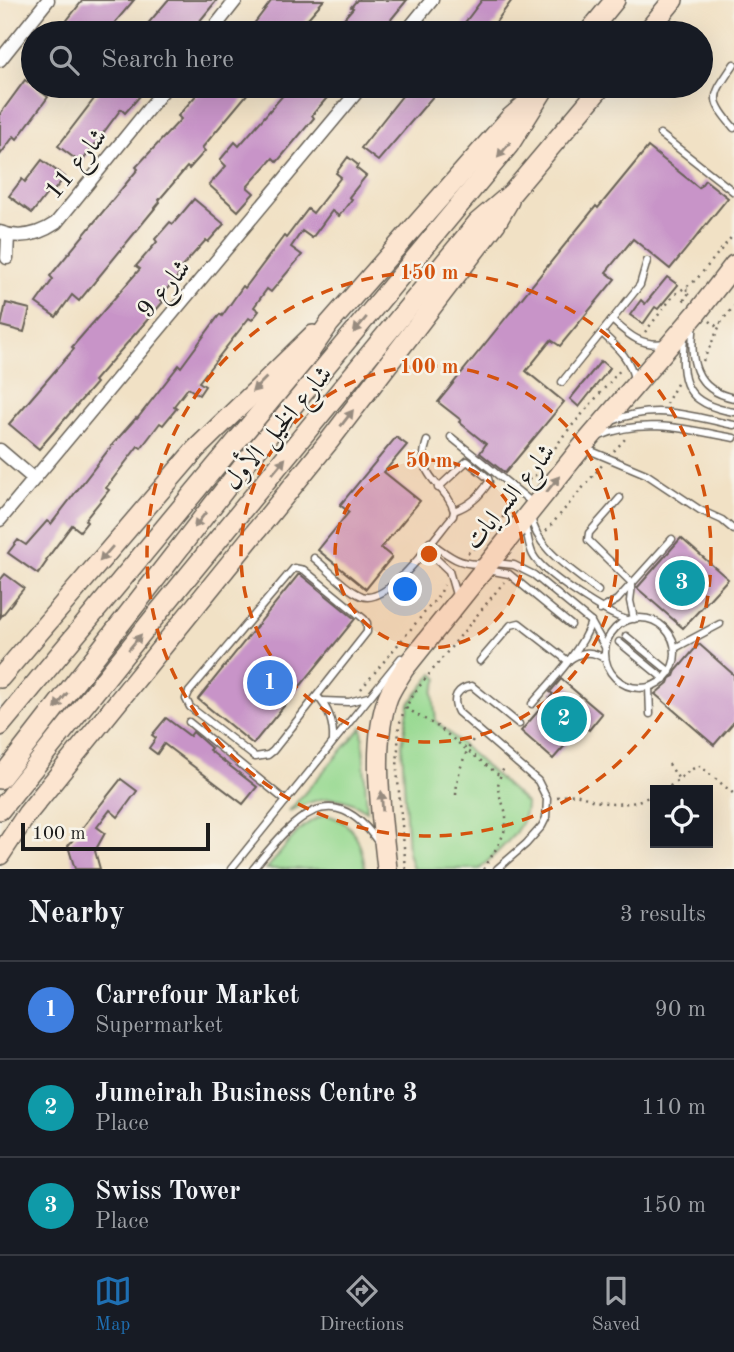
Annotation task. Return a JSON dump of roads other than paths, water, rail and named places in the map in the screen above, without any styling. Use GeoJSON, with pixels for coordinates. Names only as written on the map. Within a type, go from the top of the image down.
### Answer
{"type":"FeatureCollection","features":[{"type":"Feature","properties":{"kind":"main road"},"geometry":{"type":"LineString","coordinates":[[598,21],[615,0]]}},
{"type":"Feature","properties":{"kind":"main road"},"geometry":{"type":"LineString","coordinates":[[656,21],[673,0]]}},
{"type":"Feature","properties":{"kind":"main road"},"geometry":{"type":"LineString","coordinates":[[0,726],[304,360],[328,324],[510,118],[533,98]]}},
{"type":"Feature","properties":{"kind":"main road","name":"شارع الخيل الأول"},"geometry":{"type":"LineString","coordinates":[[0,779],[239,471],[509,145],[538,98]]}},
{"type":"Feature","properties":{"kind":"main road","name":"شارع الخيل الأول"},"geometry":{"type":"LineString","coordinates":[[0,810],[478,222],[512,193],[592,98]]}},
{"type":"Feature","properties":{"kind":"main road"},"geometry":{"type":"LineString","coordinates":[[0,855],[27,814],[355,408],[496,223],[512,193]]}},
{"type":"Feature","properties":{"kind":"main road","name":"شارع السرايات"},"geometry":{"type":"LineString","coordinates":[[387,862],[379,762],[380,729],[388,697],[404,668],[734,265]]}},
{"type":"Feature","properties":{"kind":"main road"},"geometry":{"type":"LineString","coordinates":[[0,678],[196,449],[295,350],[328,324]]}},
{"type":"Feature","properties":{"kind":"main road"},"geometry":{"type":"LineString","coordinates":[[0,839],[27,814]]}},
{"type":"Feature","properties":{"kind":"street"},"geometry":{"type":"LineString","coordinates":[[31,21],[48,0]]}},
{"type":"Feature","properties":{"kind":"street"},"geometry":{"type":"LineString","coordinates":[[219,21],[236,0]]}},
{"type":"Feature","properties":{"kind":"street"},"geometry":{"type":"LineString","coordinates":[[415,21],[432,0]]}},
{"type":"Feature","properties":{"kind":"street"},"geometry":{"type":"LineString","coordinates":[[0,60],[21,34]]}},
{"type":"Feature","properties":{"kind":"street","name":"شارع 11"},"geometry":{"type":"LineString","coordinates":[[4,234],[33,235],[56,223],[157,98]]}},
{"type":"Feature","properties":{"kind":"street","name":"شارع 9"},"geometry":{"type":"LineString","coordinates":[[0,520],[352,98]]}},
{"type":"Feature","properties":{"kind":"street"},"geometry":{"type":"LineString","coordinates":[[4,234],[8,258]]}},
{"type":"Feature","properties":{"kind":"street"},"geometry":{"type":"LineString","coordinates":[[0,450],[34,479]]}},
{"type":"Feature","properties":{"kind":"lane"},"geometry":{"type":"LineString","coordinates":[[734,64],[715,97],[719,110],[734,128]]}},
{"type":"Feature","properties":{"kind":"lane"},"geometry":{"type":"LineString","coordinates":[[660,134],[734,192]]}},
{"type":"Feature","properties":{"kind":"lane"},"geometry":{"type":"LineString","coordinates":[[562,382],[640,285],[647,261]]}},
{"type":"Feature","properties":{"kind":"lane"},"geometry":{"type":"LineString","coordinates":[[612,320],[638,341],[656,345],[685,326]]}},
{"type":"Feature","properties":{"kind":"lane"},"geometry":{"type":"LineString","coordinates":[[685,326],[692,337],[695,369],[707,387],[734,398]]}},
{"type":"Feature","properties":{"kind":"lane"},"geometry":{"type":"LineString","coordinates":[[685,326],[682,374],[686,384],[701,402],[734,412]]}},
{"type":"Feature","properties":{"kind":"lane"},"geometry":{"type":"LineString","coordinates":[[602,333],[625,356],[631,366],[634,386]]}},
{"type":"Feature","properties":{"kind":"lane"},"geometry":{"type":"LineString","coordinates":[[589,439],[630,414],[647,411],[663,411],[734,425]]}},
{"type":"Feature","properties":{"kind":"lane"},"geometry":{"type":"LineString","coordinates":[[589,439],[631,427],[655,425],[734,438]]}},
{"type":"Feature","properties":{"kind":"lane"},"geometry":{"type":"LineString","coordinates":[[450,437],[516,490],[539,539],[598,591]]}},
{"type":"Feature","properties":{"kind":"lane"},"geometry":{"type":"LineString","coordinates":[[589,439],[734,530]]}},
{"type":"Feature","properties":{"kind":"lane"},"geometry":{"type":"LineString","coordinates":[[427,441],[425,468],[454,511]]}},
{"type":"Feature","properties":{"kind":"lane"},"geometry":{"type":"LineString","coordinates":[[314,558],[361,595],[376,597],[398,582],[453,516],[454,511],[474,501],[488,484],[488,478],[467,461],[438,488]]}},
{"type":"Feature","properties":{"kind":"lane"},"geometry":{"type":"LineString","coordinates":[[620,498],[589,533],[588,540],[632,583]]}},
{"type":"Feature","properties":{"kind":"lane"},"geometry":{"type":"LineString","coordinates":[[486,566],[514,565],[528,570],[592,622],[605,647],[606,659],[626,684],[637,688],[649,687],[664,680],[675,657],[675,648],[668,633],[649,620],[630,620],[600,610],[536,560],[532,553],[529,513]]}},
{"type":"Feature","properties":{"kind":"lane"},"geometry":{"type":"LineString","coordinates":[[600,610],[617,600],[672,539]]}},
{"type":"Feature","properties":{"kind":"lane"},"geometry":{"type":"LineString","coordinates":[[430,542],[458,561],[509,574],[550,612],[571,625]]}},
{"type":"Feature","properties":{"kind":"lane"},"geometry":{"type":"LineString","coordinates":[[231,869],[394,666],[451,610],[454,581],[449,571],[425,548]]}},
{"type":"Feature","properties":{"kind":"lane"},"geometry":{"type":"LineString","coordinates":[[558,558],[564,551]]}},
{"type":"Feature","properties":{"kind":"lane"},"geometry":{"type":"LineString","coordinates":[[294,568],[299,568],[364,619],[368,627],[320,699],[273,751],[261,757],[249,754],[190,707],[186,699],[189,692],[294,568]]}},
{"type":"Feature","properties":{"kind":"lane"},"geometry":{"type":"LineString","coordinates":[[582,578],[589,572]]}},
{"type":"Feature","properties":{"kind":"lane"},"geometry":{"type":"LineString","coordinates":[[630,620],[632,583]]}},
{"type":"Feature","properties":{"kind":"lane"},"geometry":{"type":"LineString","coordinates":[[605,647],[616,626],[630,620]]}},
{"type":"Feature","properties":{"kind":"lane"},"geometry":{"type":"LineString","coordinates":[[532,705],[568,661],[586,636],[592,622]]}},
{"type":"Feature","properties":{"kind":"lane"},"geometry":{"type":"LineString","coordinates":[[480,661],[511,625],[519,623],[568,661]]}},
{"type":"Feature","properties":{"kind":"lane"},"geometry":{"type":"LineString","coordinates":[[675,648],[720,624]]}},
{"type":"Feature","properties":{"kind":"lane"},"geometry":{"type":"LineString","coordinates":[[626,636],[670,672]]}},
{"type":"Feature","properties":{"kind":"lane"},"geometry":{"type":"LineString","coordinates":[[619,642],[664,680]]}},
{"type":"Feature","properties":{"kind":"lane"},"geometry":{"type":"LineString","coordinates":[[568,661],[582,652],[591,652],[606,659]]}},
{"type":"Feature","properties":{"kind":"lane"},"geometry":{"type":"LineString","coordinates":[[497,869],[527,844],[542,826],[546,818],[547,799],[538,781],[458,712],[454,706],[454,698],[458,691],[472,686],[519,724]]}},
{"type":"Feature","properties":{"kind":"lane"},"geometry":{"type":"LineString","coordinates":[[649,687],[650,714]]}},
{"type":"Feature","properties":{"kind":"lane"},"geometry":{"type":"LineString","coordinates":[[320,699],[341,702],[368,697]]}},
{"type":"Feature","properties":{"kind":"lane"},"geometry":{"type":"LineString","coordinates":[[320,699],[332,723],[332,743]]}},
{"type":"Feature","properties":{"kind":"lane"},"geometry":{"type":"LineString","coordinates":[[190,722],[286,801]]}},
{"type":"Feature","properties":{"kind":"lane"},"geometry":{"type":"LineString","coordinates":[[253,869],[296,819],[311,811],[327,808],[342,810],[358,818],[369,828],[387,862]]}},
{"type":"Feature","properties":{"kind":"place","name":"Swiss Tower"},"geometry":{"type":"Point","coordinates":[682,583]}},
{"type":"Feature","properties":{"kind":"place","name":"Carrefour Market"},"geometry":{"type":"Point","coordinates":[270,683]}},
{"type":"Feature","properties":{"kind":"place","name":"Jumeirah Business Centre 3"},"geometry":{"type":"Point","coordinates":[564,719]}}]}
